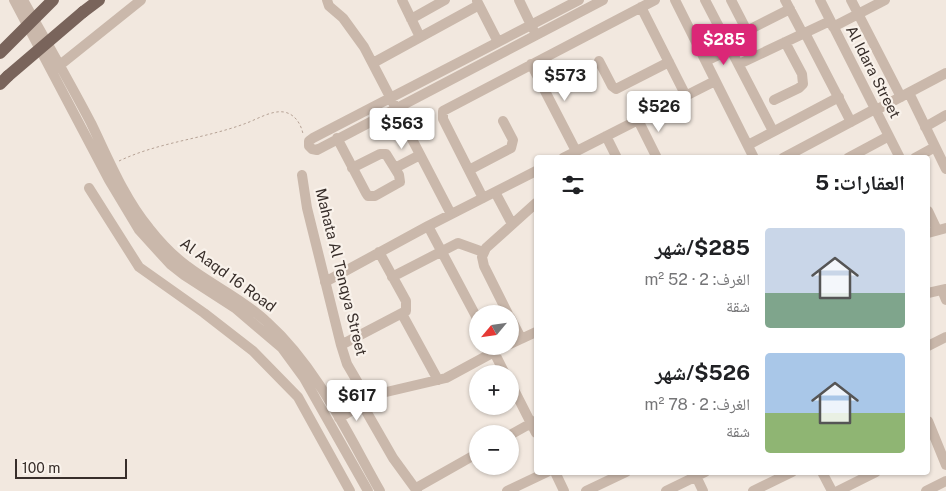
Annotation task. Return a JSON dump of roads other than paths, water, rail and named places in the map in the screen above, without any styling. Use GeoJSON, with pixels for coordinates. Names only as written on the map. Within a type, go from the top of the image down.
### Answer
{"type":"FeatureCollection","features":[{"type":"Feature","properties":{"kind":"main road"},"geometry":{"type":"LineString","coordinates":[[0,53],[53,0]]}},
{"type":"Feature","properties":{"kind":"main road"},"geometry":{"type":"LineString","coordinates":[[4,80],[99,0]]}},
{"type":"Feature","properties":{"kind":"street","name":"Al Aaqd 16 Road"},"geometry":{"type":"LineString","coordinates":[[14,0],[112,164],[134,206],[162,243],[187,266],[252,308],[278,331],[299,355],[339,418],[380,491]]}},
{"type":"Feature","properties":{"kind":"street","name":"Al Aaqd 16 Road"},"geometry":{"type":"LineString","coordinates":[[23,0],[108,180],[139,230],[170,264],[235,308],[282,348],[304,378],[368,491]]}},
{"type":"Feature","properties":{"kind":"street"},"geometry":{"type":"LineString","coordinates":[[56,68],[141,0]]}},
{"type":"Feature","properties":{"kind":"street"},"geometry":{"type":"LineString","coordinates":[[402,0],[420,37]]}},
{"type":"Feature","properties":{"kind":"street"},"geometry":{"type":"LineString","coordinates":[[411,18],[445,0]]}},
{"type":"Feature","properties":{"kind":"street"},"geometry":{"type":"LineString","coordinates":[[519,0],[536,35]]}},
{"type":"Feature","properties":{"kind":"street"},"geometry":{"type":"LineString","coordinates":[[579,0],[313,138],[309,141],[309,146],[317,150],[603,0]]}},
{"type":"Feature","properties":{"kind":"street"},"geometry":{"type":"LineString","coordinates":[[483,198],[443,119],[443,110],[655,0]]}},
{"type":"Feature","properties":{"kind":"street"},"geometry":{"type":"LineString","coordinates":[[675,0],[753,155]]}},
{"type":"Feature","properties":{"kind":"street"},"geometry":{"type":"LineString","coordinates":[[706,0],[773,131]]}},
{"type":"Feature","properties":{"kind":"street"},"geometry":{"type":"LineString","coordinates":[[731,0],[747,31]]}},
{"type":"Feature","properties":{"kind":"street","name":"Al Idara Street"},"geometry":{"type":"LineString","coordinates":[[820,0],[898,155]]}},
{"type":"Feature","properties":{"kind":"street"},"geometry":{"type":"LineString","coordinates":[[851,0],[925,127],[946,167]]}},
{"type":"Feature","properties":{"kind":"street"},"geometry":{"type":"LineString","coordinates":[[739,64],[804,33],[858,14],[885,0]]}},
{"type":"Feature","properties":{"kind":"street"},"geometry":{"type":"LineString","coordinates":[[373,63],[478,2],[498,42]]}},
{"type":"Feature","properties":{"kind":"street"},"geometry":{"type":"LineString","coordinates":[[328,3],[354,32],[373,63],[451,214]]}},
{"type":"Feature","properties":{"kind":"street"},"geometry":{"type":"LineString","coordinates":[[706,62],[747,31],[788,4],[851,122]]}},
{"type":"Feature","properties":{"kind":"street"},"geometry":{"type":"LineString","coordinates":[[640,7],[686,96]]}},
{"type":"Feature","properties":{"kind":"street"},"geometry":{"type":"LineString","coordinates":[[774,100],[799,88],[803,84],[802,74],[785,42]]}},
{"type":"Feature","properties":{"kind":"street"},"geometry":{"type":"LineString","coordinates":[[599,61],[612,86],[616,89],[669,62]]}},
{"type":"Feature","properties":{"kind":"street"},"geometry":{"type":"LineString","coordinates":[[531,64],[579,153],[606,136],[716,81]]}},
{"type":"Feature","properties":{"kind":"street"},"geometry":{"type":"LineString","coordinates":[[789,155],[946,73]]}},
{"type":"Feature","properties":{"kind":"street"},"geometry":{"type":"LineString","coordinates":[[748,144],[838,97]]}},
{"type":"Feature","properties":{"kind":"street"},"geometry":{"type":"LineString","coordinates":[[925,127],[946,115]]}},
{"type":"Feature","properties":{"kind":"street"},"geometry":{"type":"LineString","coordinates":[[469,170],[511,148],[512,140],[503,120]]}},
{"type":"Feature","properties":{"kind":"street"},"geometry":{"type":"LineString","coordinates":[[638,120],[656,155]]}},
{"type":"Feature","properties":{"kind":"street"},"geometry":{"type":"LineString","coordinates":[[606,136],[616,155]]}},
{"type":"Feature","properties":{"kind":"street"},"geometry":{"type":"LineString","coordinates":[[864,154],[889,136]]}},
{"type":"Feature","properties":{"kind":"street"},"geometry":{"type":"LineString","coordinates":[[337,138],[352,168],[366,193],[371,197],[398,184],[400,178],[389,156],[383,153],[352,168]]}},
{"type":"Feature","properties":{"kind":"street"},"geometry":{"type":"LineString","coordinates":[[920,155],[935,147]]}},
{"type":"Feature","properties":{"kind":"street"},"geometry":{"type":"LineString","coordinates":[[395,168],[420,155]]}},
{"type":"Feature","properties":{"kind":"street"},"geometry":{"type":"LineString","coordinates":[[325,282],[428,226],[534,172]]}},
{"type":"Feature","properties":{"kind":"street","name":"Mahata Al Tenqya Street"},"geometry":{"type":"LineString","coordinates":[[302,176],[307,208],[347,364],[393,458],[417,490]]}},
{"type":"Feature","properties":{"kind":"street"},"geometry":{"type":"LineString","coordinates":[[89,188],[139,267],[204,313],[253,351],[298,397],[350,491]]}},
{"type":"Feature","properties":{"kind":"street"},"geometry":{"type":"LineString","coordinates":[[495,192],[512,224]]}},
{"type":"Feature","properties":{"kind":"street"},"geometry":{"type":"LineString","coordinates":[[483,252],[534,205]]}},
{"type":"Feature","properties":{"kind":"street"},"geometry":{"type":"LineString","coordinates":[[930,215],[937,230]]}},
{"type":"Feature","properties":{"kind":"street"},"geometry":{"type":"LineString","coordinates":[[428,226],[470,305]]}},
{"type":"Feature","properties":{"kind":"street"},"geometry":{"type":"LineString","coordinates":[[392,277],[461,243],[483,252]]}},
{"type":"Feature","properties":{"kind":"street"},"geometry":{"type":"LineString","coordinates":[[341,345],[402,314],[407,306],[379,252]]}},
{"type":"Feature","properties":{"kind":"street"},"geometry":{"type":"LineString","coordinates":[[483,252],[484,266],[504,305]]}},
{"type":"Feature","properties":{"kind":"street"},"geometry":{"type":"LineString","coordinates":[[930,293],[945,293]]}},
{"type":"Feature","properties":{"kind":"street"},"geometry":{"type":"LineString","coordinates":[[402,314],[438,380]]}},
{"type":"Feature","properties":{"kind":"street"},"geometry":{"type":"LineString","coordinates":[[519,334],[521,338],[534,333]]}},
{"type":"Feature","properties":{"kind":"street"},"geometry":{"type":"LineString","coordinates":[[930,345],[946,337]]}},
{"type":"Feature","properties":{"kind":"street"},"geometry":{"type":"LineString","coordinates":[[339,418],[382,393],[438,380],[454,374],[484,355]]}},
{"type":"Feature","properties":{"kind":"street"},"geometry":{"type":"LineString","coordinates":[[519,397],[534,421],[519,430]]}},
{"type":"Feature","properties":{"kind":"street"},"geometry":{"type":"LineString","coordinates":[[932,445],[946,465]]}},
{"type":"Feature","properties":{"kind":"street"},"geometry":{"type":"LineString","coordinates":[[417,490],[469,458]]}},
{"type":"Feature","properties":{"kind":"street"},"geometry":{"type":"LineString","coordinates":[[507,491],[541,475]]}},
{"type":"Feature","properties":{"kind":"street"},"geometry":{"type":"LineString","coordinates":[[556,475],[564,491]]}},
{"type":"Feature","properties":{"kind":"street"},"geometry":{"type":"LineString","coordinates":[[586,491],[620,475]]}},
{"type":"Feature","properties":{"kind":"street"},"geometry":{"type":"LineString","coordinates":[[666,491],[697,475]]}},
{"type":"Feature","properties":{"kind":"street"},"geometry":{"type":"LineString","coordinates":[[699,475],[703,491]]}},
{"type":"Feature","properties":{"kind":"street"},"geometry":{"type":"LineString","coordinates":[[753,491],[786,475]]}},
{"type":"Feature","properties":{"kind":"street"},"geometry":{"type":"LineString","coordinates":[[824,475],[832,491]]}},
{"type":"Feature","properties":{"kind":"street"},"geometry":{"type":"LineString","coordinates":[[838,491],[870,475]]}},
{"type":"Feature","properties":{"kind":"street"},"geometry":{"type":"LineString","coordinates":[[926,491],[946,481]]}}]}
